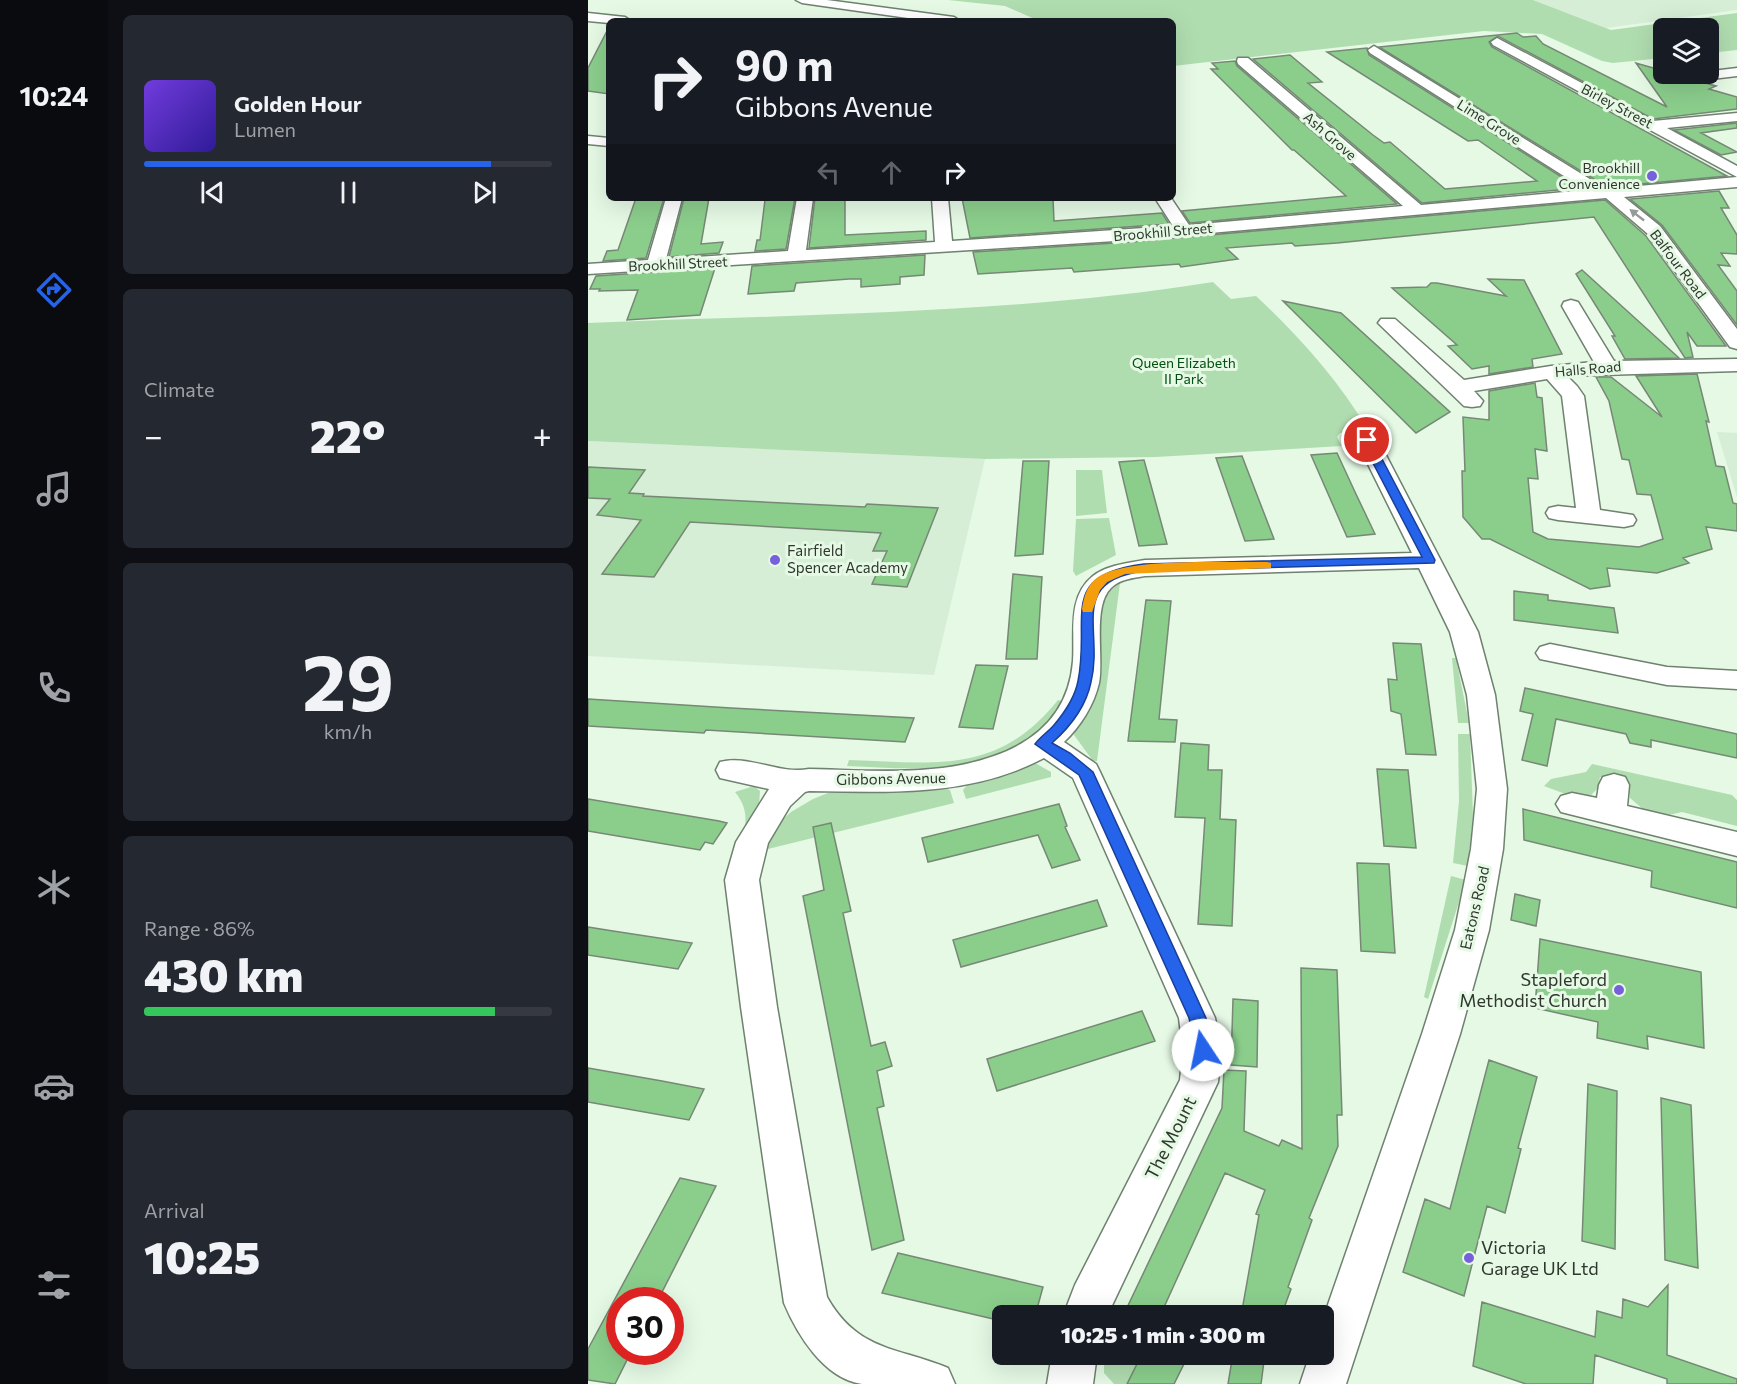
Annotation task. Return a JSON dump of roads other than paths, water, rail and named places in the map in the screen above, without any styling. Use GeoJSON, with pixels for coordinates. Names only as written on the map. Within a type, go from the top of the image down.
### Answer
{"type":"FeatureCollection","features":[{"type":"Feature","properties":{"kind":"street"},"geometry":{"type":"LineString","coordinates":[[802,0],[932,18]]}},
{"type":"Feature","properties":{"kind":"street"},"geometry":{"type":"LineString","coordinates":[[588,17],[606,19]]}},
{"type":"Feature","properties":{"kind":"street","name":"Birley Street"},"geometry":{"type":"LineString","coordinates":[[1497,42],[1737,172]]}},
{"type":"Feature","properties":{"kind":"street","name":"Lime Grove"},"geometry":{"type":"LineString","coordinates":[[1374,50],[1606,194]]}},
{"type":"Feature","properties":{"kind":"street","name":"Ash Grove"},"geometry":{"type":"LineString","coordinates":[[1243,61],[1417,210]]}},
{"type":"Feature","properties":{"kind":"street"},"geometry":{"type":"LineString","coordinates":[[1719,75],[1737,72]]}},
{"type":"Feature","properties":{"kind":"street"},"geometry":{"type":"LineString","coordinates":[[1652,125],[1737,117]]}},
{"type":"Feature","properties":{"kind":"street"},"geometry":{"type":"LineString","coordinates":[[588,140],[606,142]]}},
{"type":"Feature","properties":{"kind":"street","name":"Brookhill Street"},"geometry":{"type":"LineString","coordinates":[[588,269],[1184,231],[1737,182]]}},
{"type":"Feature","properties":{"kind":"street","name":"Balfour Road"},"geometry":{"type":"LineString","coordinates":[[1606,194],[1654,230],[1737,344]]}},
{"type":"Feature","properties":{"kind":"street"},"geometry":{"type":"LineString","coordinates":[[655,265],[673,201]]}},
{"type":"Feature","properties":{"kind":"street"},"geometry":{"type":"LineString","coordinates":[[796,257],[805,201]]}},
{"type":"Feature","properties":{"kind":"street"},"geometry":{"type":"LineString","coordinates":[[940,201],[944,248]]}},
{"type":"Feature","properties":{"kind":"street"},"geometry":{"type":"LineString","coordinates":[[1165,201],[1184,231]]}},
{"type":"Feature","properties":{"kind":"street"},"geometry":{"type":"LineString","coordinates":[[1571,306],[1606,366]]}},
{"type":"Feature","properties":{"kind":"street","name":"Halls Road"},"geometry":{"type":"LineString","coordinates":[[1388,323],[1466,394],[1551,372],[1606,366],[1737,365]]}},
{"type":"Feature","properties":{"kind":"street"},"geometry":{"type":"LineString","coordinates":[[1551,372],[1570,390],[1573,396],[1589,516]]}},
{"type":"Feature","properties":{"kind":"street","name":"Eatons Road"},"geometry":{"type":"LineString","coordinates":[[1323,1384],[1441,1035],[1472,930],[1487,849],[1492,782],[1481,695],[1464,632],[1365,436]]}},
{"type":"Feature","properties":{"kind":"street"},"geometry":{"type":"LineString","coordinates":[[1558,513],[1624,519]]}},
{"type":"Feature","properties":{"kind":"street","name":"Gibbons Avenue"},"geometry":{"type":"LineString","coordinates":[[731,770],[795,783],[809,780],[954,778],[1020,757],[1042,744],[1059,729],[1078,702],[1085,680],[1088,610],[1091,593],[1110,575],[1122,571],[1144,568],[1429,560]]}},
{"type":"Feature","properties":{"kind":"street"},"geometry":{"type":"LineString","coordinates":[[1550,653],[1584,671],[1737,680]]}},
{"type":"Feature","properties":{"kind":"street","name":"The Mount"},"geometry":{"type":"LineString","coordinates":[[1042,744],[1065,756],[1085,772],[1197,1018],[1203,1039],[1203,1062],[1199,1082],[1088,1305]]}},
{"type":"Feature","properties":{"kind":"street"},"geometry":{"type":"LineString","coordinates":[[795,783],[779,798],[752,842],[744,864],[742,880],[759,1007],[806,1303],[820,1327],[843,1352],[882,1371],[932,1384]]}},
{"type":"Feature","properties":{"kind":"street"},"geometry":{"type":"LineString","coordinates":[[1572,804],[1612,799],[1737,844]]}},
{"type":"Feature","properties":{"kind":"street"},"geometry":{"type":"LineString","coordinates":[[1070,1384],[1073,1365]]}},
{"type":"Feature","properties":{"kind":"place","name":"Brookhill Convenience"},"geometry":{"type":"Point","coordinates":[1652,176]}},
{"type":"Feature","properties":{"kind":"place","name":"Fairfield Spencer Academy"},"geometry":{"type":"Point","coordinates":[775,560]}},
{"type":"Feature","properties":{"kind":"place","name":"Stapleford Methodist Church"},"geometry":{"type":"Point","coordinates":[1619,990]}},
{"type":"Feature","properties":{"kind":"place","name":"Victoria Garage UK Ltd"},"geometry":{"type":"Point","coordinates":[1469,1258]}},
{"type":"Feature","properties":{"kind":"park label","name":"Queen Elizabeth II Park"},"geometry":{"type":"Point","coordinates":[1184,372]}}]}
